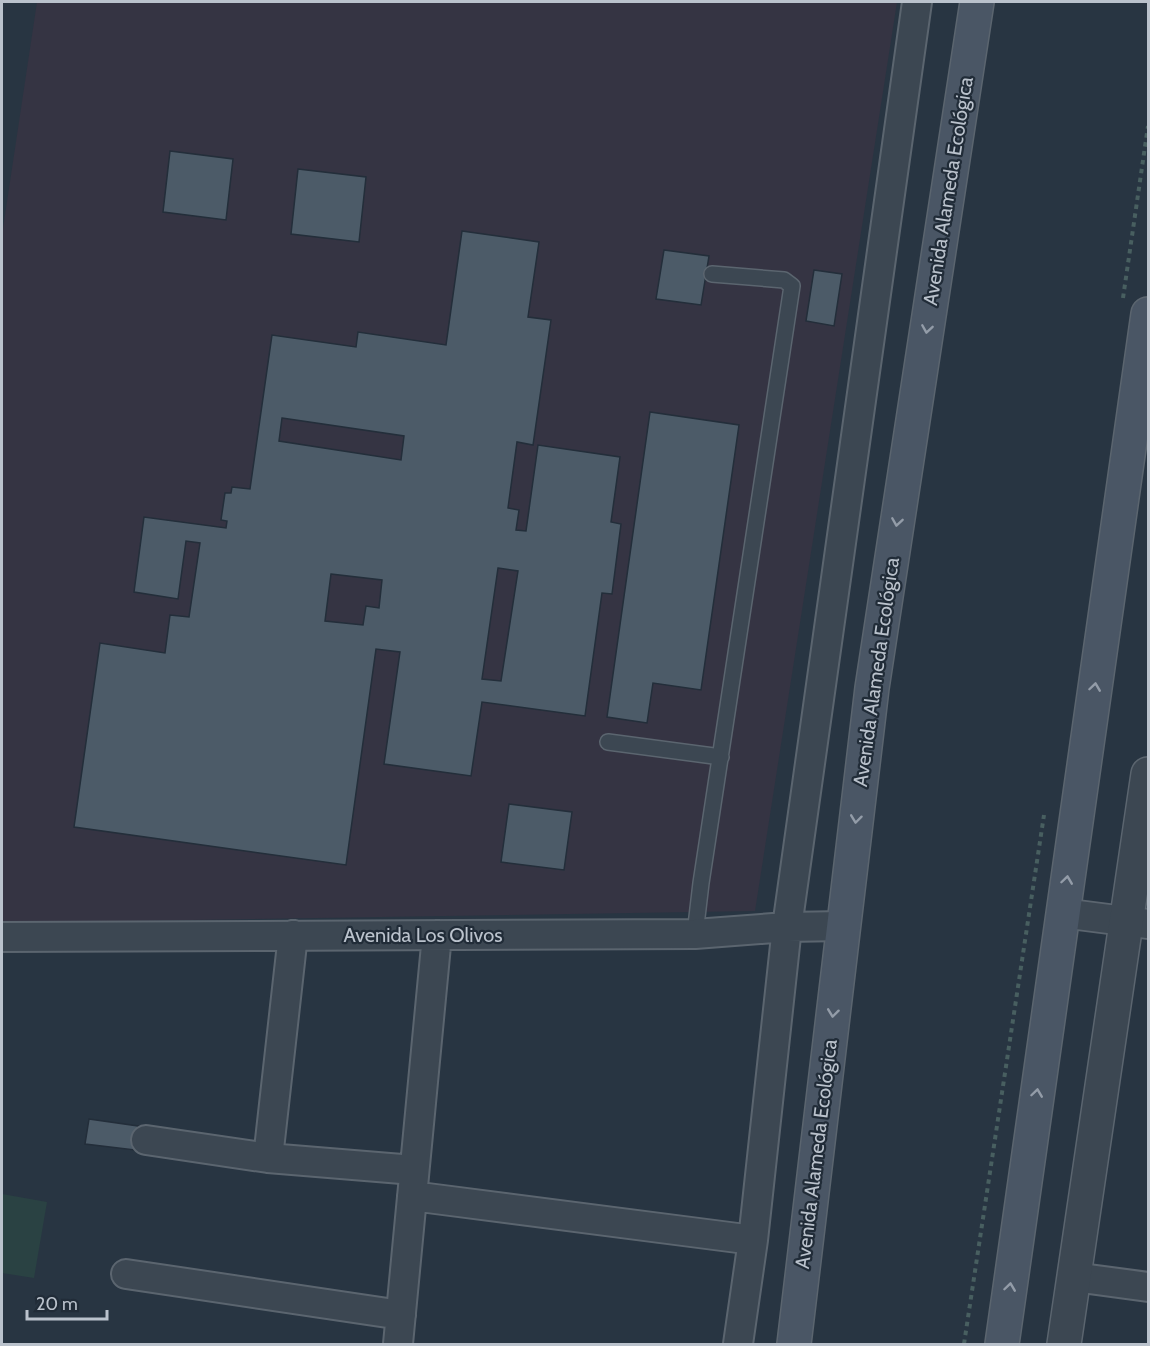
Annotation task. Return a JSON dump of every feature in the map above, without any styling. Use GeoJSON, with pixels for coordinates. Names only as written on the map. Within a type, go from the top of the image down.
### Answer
{"type":"FeatureCollection","features":[{"type":"Feature","properties":{"kind":"main road","name":"Avenida Alameda Ecológica"},"geometry":{"type":"LineString","coordinates":[[794,1344],[872,688],[976,2]]}},
{"type":"Feature","properties":{"kind":"main road"},"geometry":{"type":"LineString","coordinates":[[1002,1344],[1149,315]]}},
{"type":"Feature","properties":{"kind":"street"},"geometry":{"type":"LineString","coordinates":[[738,1344],[753,1240],[787,927],[917,2]]}},
{"type":"Feature","properties":{"kind":"street"},"geometry":{"type":"LineString","coordinates":[[1064,1344],[1137,922],[1149,774]]}},
{"type":"Feature","properties":{"kind":"street"},"geometry":{"type":"LineString","coordinates":[[1062,913],[1137,922]]}},
{"type":"Feature","properties":{"kind":"street","name":"Avenida Los Olivos"},"geometry":{"type":"LineString","coordinates":[[2,937],[695,934],[787,927],[843,926]]}},
{"type":"Feature","properties":{"kind":"street"},"geometry":{"type":"LineString","coordinates":[[268,1158],[293,935]]}},
{"type":"Feature","properties":{"kind":"street"},"geometry":{"type":"LineString","coordinates":[[398,1344],[437,935]]}},
{"type":"Feature","properties":{"kind":"street"},"geometry":{"type":"LineString","coordinates":[[146,1140],[268,1158],[753,1240]]}},
{"type":"Feature","properties":{"kind":"street"},"geometry":{"type":"LineString","coordinates":[[126,1274],[400,1314]]}},
{"type":"Feature","properties":{"kind":"street"},"geometry":{"type":"LineString","coordinates":[[1074,1277],[1149,1287]]}},
{"type":"Feature","properties":{"kind":"lane"},"geometry":{"type":"LineString","coordinates":[[695,934],[792,286],[784,280],[712,274]]}},
{"type":"Feature","properties":{"kind":"lane"},"geometry":{"type":"LineString","coordinates":[[608,742],[721,757]]}},
{"type":"Feature","properties":{"kind":"shaded area"},"geometry":{"type":"Polygon","coordinates":[[[37,2],[897,2],[755,911],[2,923],[2,235],[37,2]]]}},
{"type":"Feature","properties":{"kind":"green space"},"geometry":{"type":"Polygon","coordinates":[[[2,1194],[47,1202],[34,1278],[2,1273],[2,1194]]]}},
{"type":"Feature","properties":{"kind":"building"},"geometry":{"type":"Polygon","coordinates":[[[170,151],[233,159],[226,220],[163,212],[170,151]]]}},
{"type":"Feature","properties":{"kind":"building"},"geometry":{"type":"Polygon","coordinates":[[[298,169],[366,177],[359,242],[291,234],[298,169]]]}},
{"type":"Feature","properties":{"kind":"building"},"geometry":{"type":"Polygon","coordinates":[[[462,231],[539,242],[528,317],[551,320],[533,445],[517,442],[508,508],[519,510],[516,530],[526,531],[538,445],[620,457],[611,522],[621,524],[612,594],[602,593],[585,716],[482,702],[471,776],[384,764],[400,652],[376,649],[346,865],[74,827],[100,643],[165,653],[170,615],[189,617],[200,543],[186,541],[178,599],[134,592],[144,517],[226,528],[227,521],[221,520],[225,493],[231,493],[232,487],[250,489],[272,335],[356,347],[358,332],[446,345],[462,231]],[[282,418],[279,441],[401,460],[404,436],[282,418]],[[498,568],[482,679],[501,681],[518,571],[498,568]],[[331,574],[325,621],[363,625],[366,606],[379,608],[382,580],[331,574]]]}},
{"type":"Feature","properties":{"kind":"building"},"geometry":{"type":"Polygon","coordinates":[[[664,250],[709,256],[701,305],[656,299],[664,250]]]}},
{"type":"Feature","properties":{"kind":"building"},"geometry":{"type":"Polygon","coordinates":[[[814,270],[842,274],[834,326],[806,321],[814,270]]]}},
{"type":"Feature","properties":{"kind":"building"},"geometry":{"type":"Polygon","coordinates":[[[650,412],[739,425],[701,690],[653,683],[647,723],[607,717],[650,412]]]}},
{"type":"Feature","properties":{"kind":"building"},"geometry":{"type":"Polygon","coordinates":[[[509,804],[572,812],[564,870],[501,862],[509,804]]]}},
{"type":"Feature","properties":{"kind":"building"},"geometry":{"type":"Polygon","coordinates":[[[89,1119],[138,1126],[135,1150],[85,1144],[89,1119]]]}}]}
